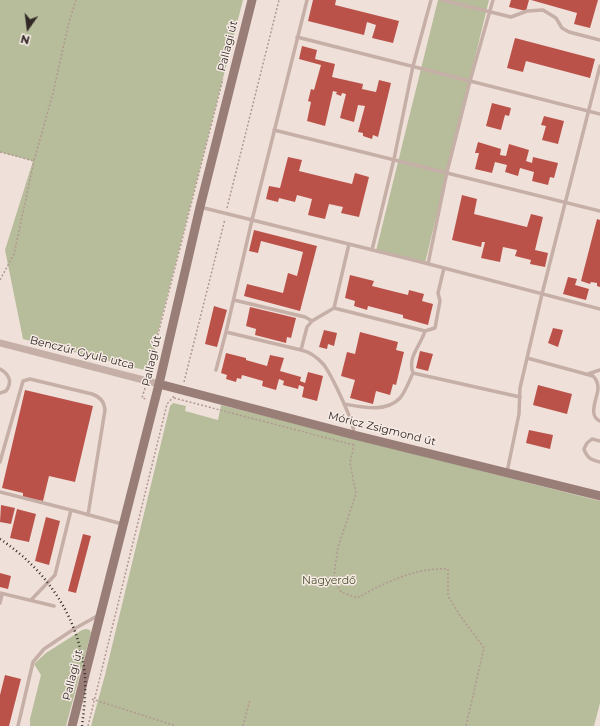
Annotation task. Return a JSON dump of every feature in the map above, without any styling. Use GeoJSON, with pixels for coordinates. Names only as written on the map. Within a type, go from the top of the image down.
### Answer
{"type":"FeatureCollection","features":[{"type":"Feature","properties":{"kind":"street","name":"Pallagi út"},"geometry":{"type":"LineString","coordinates":[[72,726],[252,0]]}},
{"type":"Feature","properties":{"kind":"street","name":"Benczúr Gyula utca"},"geometry":{"type":"LineString","coordinates":[[0,343],[158,384]]}},
{"type":"Feature","properties":{"kind":"street","name":"Móricz Zsigmond út"},"geometry":{"type":"LineString","coordinates":[[158,384],[175,393],[507,472],[600,496]]}},
{"type":"Feature","properties":{"kind":"lane"},"geometry":{"type":"LineString","coordinates":[[216,370],[307,0]]}},
{"type":"Feature","properties":{"kind":"lane"},"geometry":{"type":"LineString","coordinates":[[372,250],[394,159],[413,66],[430,0]]}},
{"type":"Feature","properties":{"kind":"lane"},"geometry":{"type":"LineString","coordinates":[[442,0],[510,17],[527,11],[543,10],[556,18],[562,28],[569,32],[600,40]]}},
{"type":"Feature","properties":{"kind":"lane"},"geometry":{"type":"LineString","coordinates":[[428,264],[447,172],[470,81],[491,12],[493,0]]}},
{"type":"Feature","properties":{"kind":"lane"},"geometry":{"type":"LineString","coordinates":[[298,37],[600,114]]}},
{"type":"Feature","properties":{"kind":"lane"},"geometry":{"type":"LineString","coordinates":[[507,472],[519,414],[520,388],[542,294],[600,66]]}},
{"type":"Feature","properties":{"kind":"lane"},"geometry":{"type":"LineString","coordinates":[[274,130],[600,211]]}},
{"type":"Feature","properties":{"kind":"lane"},"geometry":{"type":"LineString","coordinates":[[200,207],[600,309]]}},
{"type":"Feature","properties":{"kind":"lane"},"geometry":{"type":"LineString","coordinates":[[334,308],[349,244]]}},
{"type":"Feature","properties":{"kind":"lane"},"geometry":{"type":"LineString","coordinates":[[301,350],[307,327],[312,321],[334,308],[425,331],[435,328],[440,300],[438,293],[444,268]]}},
{"type":"Feature","properties":{"kind":"lane"},"geometry":{"type":"LineString","coordinates":[[234,300],[304,317],[312,321]]}},
{"type":"Feature","properties":{"kind":"lane"},"geometry":{"type":"LineString","coordinates":[[413,373],[410,367],[413,356],[425,331]]}},
{"type":"Feature","properties":{"kind":"lane"},"geometry":{"type":"LineString","coordinates":[[226,332],[310,352],[324,366],[344,404],[353,427],[354,435]]}},
{"type":"Feature","properties":{"kind":"lane"},"geometry":{"type":"LineString","coordinates":[[527,358],[593,376],[599,387],[594,416],[600,421]]}},
{"type":"Feature","properties":{"kind":"lane"},"geometry":{"type":"LineString","coordinates":[[0,369],[9,378],[10,384],[6,391],[0,393]]}},
{"type":"Feature","properties":{"kind":"lane"},"geometry":{"type":"LineString","coordinates":[[588,374],[600,370]]}},
{"type":"Feature","properties":{"kind":"lane"},"geometry":{"type":"LineString","coordinates":[[413,373],[520,397]]}},
{"type":"Feature","properties":{"kind":"lane"},"geometry":{"type":"LineString","coordinates":[[344,404],[381,408],[391,405],[401,397],[413,373]]}},
{"type":"Feature","properties":{"kind":"lane"},"geometry":{"type":"LineString","coordinates":[[0,462],[23,381],[30,379],[92,394],[98,397],[105,405],[105,410],[88,515]]}},
{"type":"Feature","properties":{"kind":"lane"},"geometry":{"type":"LineString","coordinates":[[600,441],[592,439],[587,443],[584,449],[587,456],[592,460],[600,462]]}},
{"type":"Feature","properties":{"kind":"lane"},"geometry":{"type":"LineString","coordinates":[[0,492],[123,524]]}},
{"type":"Feature","properties":{"kind":"lane"},"geometry":{"type":"LineString","coordinates":[[31,600],[55,575],[71,510]]}},
{"type":"Feature","properties":{"kind":"lane"},"geometry":{"type":"LineString","coordinates":[[0,603],[1,593],[54,606]]}},
{"type":"Feature","properties":{"kind":"lane"},"geometry":{"type":"LineString","coordinates":[[18,726],[33,662],[44,648],[100,615]]}},
{"type":"Feature","properties":{"kind":"path"},"geometry":{"type":"LineString","coordinates":[[0,280],[14,254],[34,161],[53,92],[69,22],[76,0]]}},
{"type":"Feature","properties":{"kind":"path"},"geometry":{"type":"LineString","coordinates":[[88,726],[167,404],[175,393],[177,384],[183,385],[279,0]]}},
{"type":"Feature","properties":{"kind":"path"},"geometry":{"type":"LineString","coordinates":[[148,371],[223,77]]}},
{"type":"Feature","properties":{"kind":"path"},"geometry":{"type":"LineString","coordinates":[[0,152],[34,161]]}},
{"type":"Feature","properties":{"kind":"path"},"geometry":{"type":"LineString","coordinates":[[175,393],[354,445],[350,463],[356,494],[338,547],[334,580],[341,592],[357,598],[382,584],[422,571],[438,568],[448,569],[448,596],[459,614],[484,648],[466,726]]}},
{"type":"Feature","properties":{"kind":"path"},"geometry":{"type":"LineString","coordinates":[[94,699],[176,726]]}},
{"type":"Feature","properties":{"kind":"path"},"geometry":{"type":"LineString","coordinates":[[242,726],[250,700]]}},
{"type":"Feature","properties":{"kind":"green space"},"geometry":{"type":"Polygon","coordinates":[[[0,0],[243,0],[148,371],[23,339],[5,250],[33,161],[0,152],[0,0]]]}},
{"type":"Feature","properties":{"kind":"green space"},"geometry":{"type":"Polygon","coordinates":[[[438,0],[489,0],[425,263],[376,251],[438,0]]]}},
{"type":"Feature","properties":{"kind":"green space","name":"Nagyerdő"},"geometry":{"type":"Polygon","coordinates":[[[173,403],[186,406],[185,411],[218,420],[221,405],[600,501],[600,703],[594,726],[91,726],[105,675],[170,406],[173,403]]]}},
{"type":"Feature","properties":{"kind":"green space"},"geometry":{"type":"Polygon","coordinates":[[[82,630],[90,630],[91,633],[66,726],[30,726],[30,719],[41,675],[34,664],[46,653],[82,630]]]}},
{"type":"Feature","properties":{"kind":"building"},"geometry":{"type":"Polygon","coordinates":[[[313,0],[336,0],[335,5],[399,21],[393,43],[372,38],[376,25],[367,22],[364,35],[308,21],[313,0]]]}},
{"type":"Feature","properties":{"kind":"building"},"geometry":{"type":"Polygon","coordinates":[[[511,0],[529,0],[526,11],[509,7],[511,0]]]}},
{"type":"Feature","properties":{"kind":"building"},"geometry":{"type":"Polygon","coordinates":[[[531,0],[598,0],[590,28],[574,24],[577,13],[531,0]]]}},
{"type":"Feature","properties":{"kind":"building"},"geometry":{"type":"Polygon","coordinates":[[[515,38],[595,59],[590,78],[526,61],[523,72],[507,68],[515,38]]]}},
{"type":"Feature","properties":{"kind":"building"},"geometry":{"type":"Polygon","coordinates":[[[302,46],[317,50],[315,59],[335,64],[332,77],[363,84],[362,89],[376,92],[379,80],[391,83],[378,137],[373,135],[372,139],[363,136],[363,133],[358,132],[365,106],[358,105],[354,122],[340,118],[346,94],[342,93],[341,96],[336,94],[337,92],[333,91],[325,126],[307,121],[311,102],[308,101],[311,89],[314,90],[321,65],[299,59],[302,46]]]}},
{"type":"Feature","properties":{"kind":"building"},"geometry":{"type":"Polygon","coordinates":[[[492,103],[511,108],[509,116],[505,115],[501,130],[486,126],[492,103]]]}},
{"type":"Feature","properties":{"kind":"building"},"geometry":{"type":"Polygon","coordinates":[[[544,116],[564,121],[558,144],[542,140],[546,126],[541,125],[544,116]]]}},
{"type":"Feature","properties":{"kind":"building"},"geometry":{"type":"Polygon","coordinates":[[[478,142],[501,149],[500,155],[506,156],[509,144],[529,150],[526,161],[532,163],[533,157],[558,163],[554,178],[550,177],[548,185],[532,181],[534,172],[520,168],[518,176],[505,172],[507,165],[495,162],[492,173],[475,169],[479,153],[475,153],[478,142]]]}},
{"type":"Feature","properties":{"kind":"building"},"geometry":{"type":"Polygon","coordinates":[[[288,157],[302,160],[299,171],[352,184],[355,173],[369,177],[359,217],[341,213],[343,207],[329,204],[325,219],[308,215],[312,199],[297,195],[295,202],[279,198],[278,202],[266,199],[269,186],[280,188],[288,157]]]}},
{"type":"Feature","properties":{"kind":"building"},"geometry":{"type":"Polygon","coordinates":[[[462,195],[477,199],[474,214],[527,227],[531,214],[543,217],[535,250],[548,253],[545,267],[530,264],[531,260],[515,256],[517,250],[503,247],[500,262],[481,258],[485,242],[482,242],[481,247],[452,240],[462,195]]]}},
{"type":"Feature","properties":{"kind":"building"},"geometry":{"type":"Polygon","coordinates":[[[597,219],[600,220],[600,287],[597,286],[597,283],[591,282],[590,284],[581,281],[597,219]]]}},
{"type":"Feature","properties":{"kind":"building"},"geometry":{"type":"Polygon","coordinates":[[[254,230],[317,246],[300,311],[244,296],[247,284],[283,293],[288,273],[297,276],[303,252],[261,241],[258,253],[249,251],[254,230]]]}},
{"type":"Feature","properties":{"kind":"building"},"geometry":{"type":"Polygon","coordinates":[[[350,275],[374,281],[372,286],[408,295],[409,290],[424,294],[422,301],[433,304],[428,325],[403,318],[403,315],[368,306],[367,310],[354,306],[355,301],[345,298],[350,275]]]}},
{"type":"Feature","properties":{"kind":"building"},"geometry":{"type":"Polygon","coordinates":[[[568,277],[577,279],[575,285],[589,289],[586,300],[563,294],[568,277]]]}},
{"type":"Feature","properties":{"kind":"building"},"geometry":{"type":"Polygon","coordinates":[[[214,306],[227,310],[217,347],[205,344],[214,306]]]}},
{"type":"Feature","properties":{"kind":"building"},"geometry":{"type":"Polygon","coordinates":[[[250,307],[296,318],[291,338],[287,337],[286,343],[255,335],[256,329],[246,326],[250,307]]]}},
{"type":"Feature","properties":{"kind":"building"},"geometry":{"type":"Polygon","coordinates":[[[553,328],[563,330],[558,347],[548,343],[553,328]]]}},
{"type":"Feature","properties":{"kind":"building"},"geometry":{"type":"Polygon","coordinates":[[[324,330],[337,333],[334,346],[328,344],[327,349],[319,347],[324,330]]]}},
{"type":"Feature","properties":{"kind":"building"},"geometry":{"type":"Polygon","coordinates":[[[360,332],[398,342],[396,350],[404,352],[396,385],[393,384],[390,395],[376,391],[373,404],[350,398],[355,380],[341,376],[347,352],[355,354],[360,332]]]}},
{"type":"Feature","properties":{"kind":"building"},"geometry":{"type":"Polygon","coordinates":[[[420,351],[433,354],[428,371],[416,368],[420,351]]]}},
{"type":"Feature","properties":{"kind":"building"},"geometry":{"type":"Polygon","coordinates":[[[226,353],[246,358],[246,360],[267,366],[270,355],[284,358],[280,371],[301,377],[300,381],[305,383],[308,372],[323,376],[317,401],[302,397],[304,387],[299,385],[298,389],[283,385],[284,381],[279,379],[276,390],[262,386],[263,381],[242,375],[241,379],[237,378],[236,382],[226,379],[227,375],[221,373],[226,353]]]}},
{"type":"Feature","properties":{"kind":"building"},"geometry":{"type":"Polygon","coordinates":[[[538,385],[572,394],[567,414],[533,405],[538,385]]]}},
{"type":"Feature","properties":{"kind":"building"},"geometry":{"type":"Polygon","coordinates":[[[25,390],[93,406],[75,482],[49,476],[43,501],[23,497],[23,493],[2,488],[25,390]]]}},
{"type":"Feature","properties":{"kind":"building"},"geometry":{"type":"Polygon","coordinates":[[[529,430],[553,435],[550,449],[526,443],[529,430]]]}},
{"type":"Feature","properties":{"kind":"building"},"geometry":{"type":"Polygon","coordinates":[[[1,505],[15,508],[11,524],[0,522],[1,505]]]}},
{"type":"Feature","properties":{"kind":"building"},"geometry":{"type":"Polygon","coordinates":[[[17,509],[36,514],[29,542],[10,538],[17,509]]]}},
{"type":"Feature","properties":{"kind":"building"},"geometry":{"type":"Polygon","coordinates":[[[46,517],[60,521],[49,565],[35,561],[46,517]]]}},
{"type":"Feature","properties":{"kind":"building"},"geometry":{"type":"Polygon","coordinates":[[[83,534],[91,536],[76,593],[68,591],[83,534]]]}},
{"type":"Feature","properties":{"kind":"building"},"geometry":{"type":"Polygon","coordinates":[[[0,573],[11,576],[8,589],[0,587],[0,573]]]}},
{"type":"Feature","properties":{"kind":"building"},"geometry":{"type":"Polygon","coordinates":[[[5,675],[21,679],[9,726],[0,726],[0,695],[5,675]]]}},
{"type":"Feature","properties":{"kind":"railway"},"geometry":{"type":"LineString","coordinates":[[0,539],[33,566],[47,581],[69,616],[82,656],[85,677],[82,726]]}}]}
